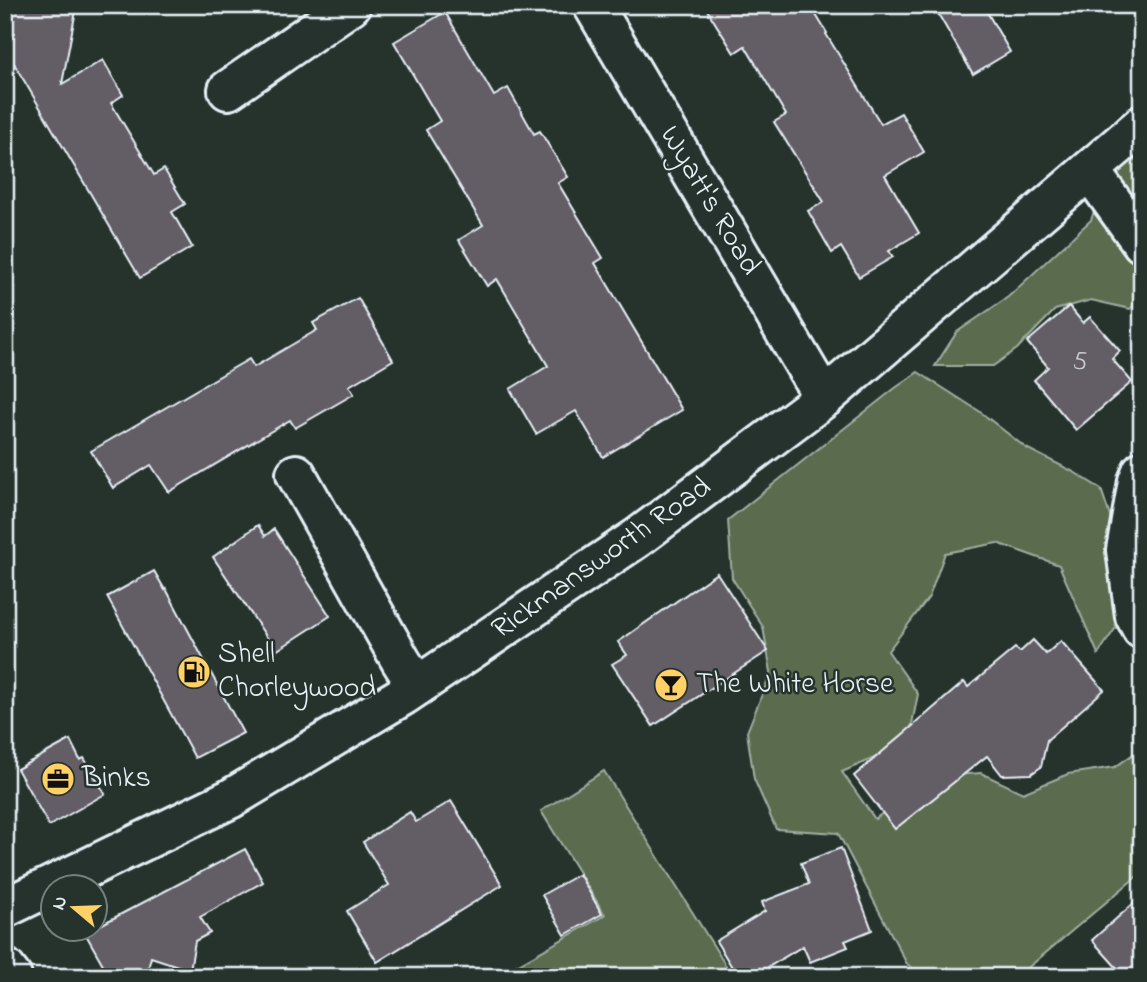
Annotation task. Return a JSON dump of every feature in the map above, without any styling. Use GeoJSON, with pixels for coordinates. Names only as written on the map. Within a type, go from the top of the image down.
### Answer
{"type":"FeatureCollection","features":[{"type":"Feature","properties":{"kind":"main road"},"geometry":{"type":"LineString","coordinates":[[228,90],[351,5]]}},
{"type":"Feature","properties":{"kind":"main road","name":"Wyatt's Road"},"geometry":{"type":"LineString","coordinates":[[593,5],[824,398]]}},
{"type":"Feature","properties":{"kind":"main road","name":"Rickmansworth Road"},"geometry":{"type":"LineString","coordinates":[[5,908],[230,799],[417,686],[637,538],[824,398],[1142,125]]}},
{"type":"Feature","properties":{"kind":"main road"},"geometry":{"type":"LineString","coordinates":[[1090,171],[1142,243]]}},
{"type":"Feature","properties":{"kind":"main road"},"geometry":{"type":"LineString","coordinates":[[1142,471],[1126,550],[1135,616],[1142,629]]}},
{"type":"Feature","properties":{"kind":"main road"},"geometry":{"type":"LineString","coordinates":[[296,474],[417,686]]}},
{"type":"Feature","properties":{"kind":"main road"},"geometry":{"type":"LineString","coordinates":[[5,968],[12,977]]}},
{"type":"Feature","properties":{"kind":"green space"},"geometry":{"type":"Polygon","coordinates":[[[1142,145],[1142,299],[1130,309],[1091,300],[1055,310],[1017,349],[993,366],[935,366],[957,332],[1008,297],[1091,220],[1106,176],[1142,145]]]}},
{"type":"Feature","properties":{"kind":"green space"},"geometry":{"type":"Polygon","coordinates":[[[918,372],[979,411],[1026,448],[1101,489],[1112,522],[1119,623],[1098,654],[1059,565],[997,543],[945,553],[929,597],[888,651],[918,694],[909,739],[888,752],[842,772],[875,819],[929,777],[981,773],[1023,793],[1068,774],[1115,767],[1142,748],[1142,872],[1017,977],[924,977],[907,964],[838,833],[776,829],[754,779],[747,732],[771,672],[763,627],[732,578],[728,520],[918,372]]]}},
{"type":"Feature","properties":{"kind":"green space"},"geometry":{"type":"Polygon","coordinates":[[[604,771],[733,977],[496,977],[605,915],[541,811],[604,771]]]}},
{"type":"Feature","properties":{"kind":"building"},"geometry":{"type":"Polygon","coordinates":[[[5,5],[77,5],[62,84],[103,60],[123,95],[111,103],[154,175],[164,169],[185,204],[172,212],[192,247],[140,278],[12,60],[5,58],[5,5]]]}},
{"type":"Feature","properties":{"kind":"building"},"geometry":{"type":"Polygon","coordinates":[[[704,5],[810,5],[881,124],[901,113],[924,152],[885,175],[919,233],[889,251],[893,257],[859,277],[841,247],[832,253],[808,211],[824,202],[774,122],[786,115],[745,46],[734,53],[704,5]]]}},
{"type":"Feature","properties":{"kind":"building"},"geometry":{"type":"Polygon","coordinates":[[[933,5],[983,5],[1010,52],[973,74],[933,5]]]}},
{"type":"Feature","properties":{"kind":"building"},"geometry":{"type":"Polygon","coordinates":[[[445,12],[494,96],[508,88],[534,134],[540,131],[568,177],[558,183],[603,258],[595,263],[682,410],[603,457],[576,411],[536,434],[510,389],[548,366],[497,279],[487,286],[459,240],[483,225],[426,130],[440,121],[394,42],[445,12]]]}},
{"type":"Feature","properties":{"kind":"building"},"geometry":{"type":"Polygon","coordinates":[[[358,298],[393,360],[349,386],[354,394],[295,428],[290,420],[169,492],[151,465],[113,488],[91,451],[249,359],[254,367],[317,330],[313,323],[358,298]]]}},
{"type":"Feature","properties":{"kind":"building"},"geometry":{"type":"Polygon","coordinates":[[[1069,306],[1083,323],[1090,317],[1120,351],[1112,359],[1132,382],[1076,430],[1034,380],[1048,367],[1027,342],[1069,306]]]}},
{"type":"Feature","properties":{"kind":"building"},"geometry":{"type":"Polygon","coordinates":[[[258,525],[265,536],[274,529],[330,616],[276,651],[213,557],[258,525]]]}},
{"type":"Feature","properties":{"kind":"building"},"geometry":{"type":"Polygon","coordinates":[[[154,571],[243,733],[195,758],[107,597],[154,571]]]}},
{"type":"Feature","properties":{"kind":"building","name":"The White Horse"},"geometry":{"type":"Polygon","coordinates":[[[717,573],[768,651],[653,726],[612,664],[627,655],[618,642],[717,573]]]}},
{"type":"Feature","properties":{"kind":"building"},"geometry":{"type":"Polygon","coordinates":[[[1033,640],[1046,654],[1061,641],[1104,690],[1047,740],[1041,767],[1031,774],[1002,775],[987,756],[895,829],[854,776],[964,682],[968,687],[1015,648],[1020,652],[1033,640]]]}},
{"type":"Feature","properties":{"kind":"building","name":"Binks"},"geometry":{"type":"Polygon","coordinates":[[[70,740],[80,760],[84,758],[105,794],[49,826],[17,769],[70,740]]]}},
{"type":"Feature","properties":{"kind":"building"},"geometry":{"type":"Polygon","coordinates":[[[451,801],[502,885],[377,962],[347,911],[389,885],[363,842],[410,812],[416,822],[451,801]]]}},
{"type":"Feature","properties":{"kind":"building"},"geometry":{"type":"Polygon","coordinates":[[[841,848],[872,930],[845,941],[848,947],[810,962],[803,946],[752,977],[738,977],[716,941],[765,911],[762,902],[809,884],[801,863],[841,848]]]}},
{"type":"Feature","properties":{"kind":"building"},"geometry":{"type":"Polygon","coordinates":[[[245,849],[263,882],[200,917],[210,933],[195,941],[190,970],[151,957],[146,977],[110,977],[91,944],[108,944],[108,921],[245,849]]]}},
{"type":"Feature","properties":{"kind":"building"},"geometry":{"type":"Polygon","coordinates":[[[579,874],[602,914],[565,935],[542,895],[579,874]]]}},
{"type":"Feature","properties":{"kind":"building"},"geometry":{"type":"Polygon","coordinates":[[[1142,896],[1142,977],[1125,977],[1092,940],[1142,896]]]}},
{"type":"Feature","properties":{"kind":"place","name":"Shell Chorleywood"},"geometry":{"type":"Point","coordinates":[194,672]}},
{"type":"Feature","properties":{"kind":"place","name":"The White Horse"},"geometry":{"type":"Point","coordinates":[671,685]}},
{"type":"Feature","properties":{"kind":"place","name":"Binks"},"geometry":{"type":"Point","coordinates":[58,779]}}]}
